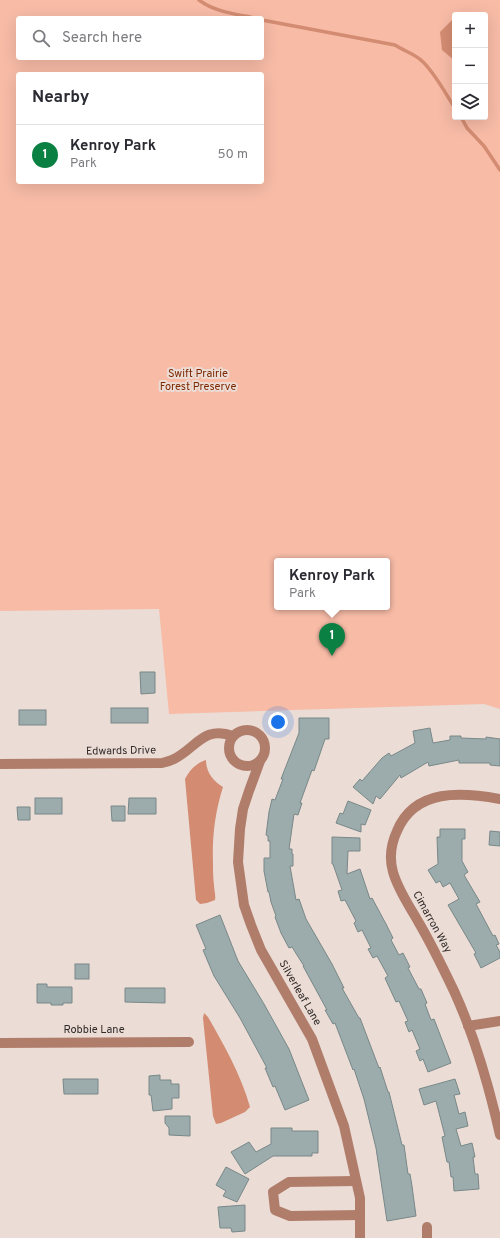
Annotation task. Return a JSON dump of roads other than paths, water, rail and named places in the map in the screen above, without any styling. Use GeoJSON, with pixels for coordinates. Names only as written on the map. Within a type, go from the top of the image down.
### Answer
{"type":"FeatureCollection","features":[{"type":"Feature","properties":{"kind":"street","name":"Silverleaf Lane"},"geometry":{"type":"LineString","coordinates":[[233,736],[241,730],[248,729],[255,731],[261,735],[265,741],[266,748],[264,756],[248,791],[240,829],[238,862],[244,905],[261,950],[312,1039],[344,1126],[360,1198],[360,1238]]}},
{"type":"Feature","properties":{"kind":"street","name":"Edwards Drive"},"geometry":{"type":"LineString","coordinates":[[0,764],[162,763],[173,760],[205,736],[216,732],[226,733],[233,736]]}},
{"type":"Feature","properties":{"kind":"street"},"geometry":{"type":"LineString","coordinates":[[233,736],[229,747],[230,754],[234,760],[240,765],[247,766],[260,762]]}},
{"type":"Feature","properties":{"kind":"street","name":"Cimarron Way"},"geometry":{"type":"LineString","coordinates":[[500,799],[456,794],[443,795],[432,798],[413,809],[399,825],[392,845],[391,865],[398,886],[432,945],[468,1026],[492,1098],[500,1135]]}},
{"type":"Feature","properties":{"kind":"street"},"geometry":{"type":"LineString","coordinates":[[468,1026],[500,1021]]}},
{"type":"Feature","properties":{"kind":"street","name":"Robbie Lane"},"geometry":{"type":"LineString","coordinates":[[0,1043],[189,1042]]}},
{"type":"Feature","properties":{"kind":"street"},"geometry":{"type":"LineString","coordinates":[[355,1181],[290,1182],[273,1192],[275,1210],[290,1216],[360,1215]]}},
{"type":"Feature","properties":{"kind":"street"},"geometry":{"type":"LineString","coordinates":[[427,1228],[427,1238]]}},
{"type":"Feature","properties":{"kind":"waterway"},"geometry":{"type":"LineString","coordinates":[[199,0],[219,10],[244,16]]}},
{"type":"Feature","properties":{"kind":"waterway"},"geometry":{"type":"LineString","coordinates":[[264,20],[395,45],[416,56],[427,66],[436,77],[452,103]]}},
{"type":"Feature","properties":{"kind":"waterway"},"geometry":{"type":"LineString","coordinates":[[463,120],[467,128],[484,146],[500,170]]}},
{"type":"Feature","properties":{"kind":"place","name":"Kenroy Park"},"geometry":{"type":"Point","coordinates":[332,656]}},
{"type":"Feature","properties":{"kind":"park label","name":"Swift Prairie Forest Preserve"},"geometry":{"type":"Point","coordinates":[198,380]}}]}
